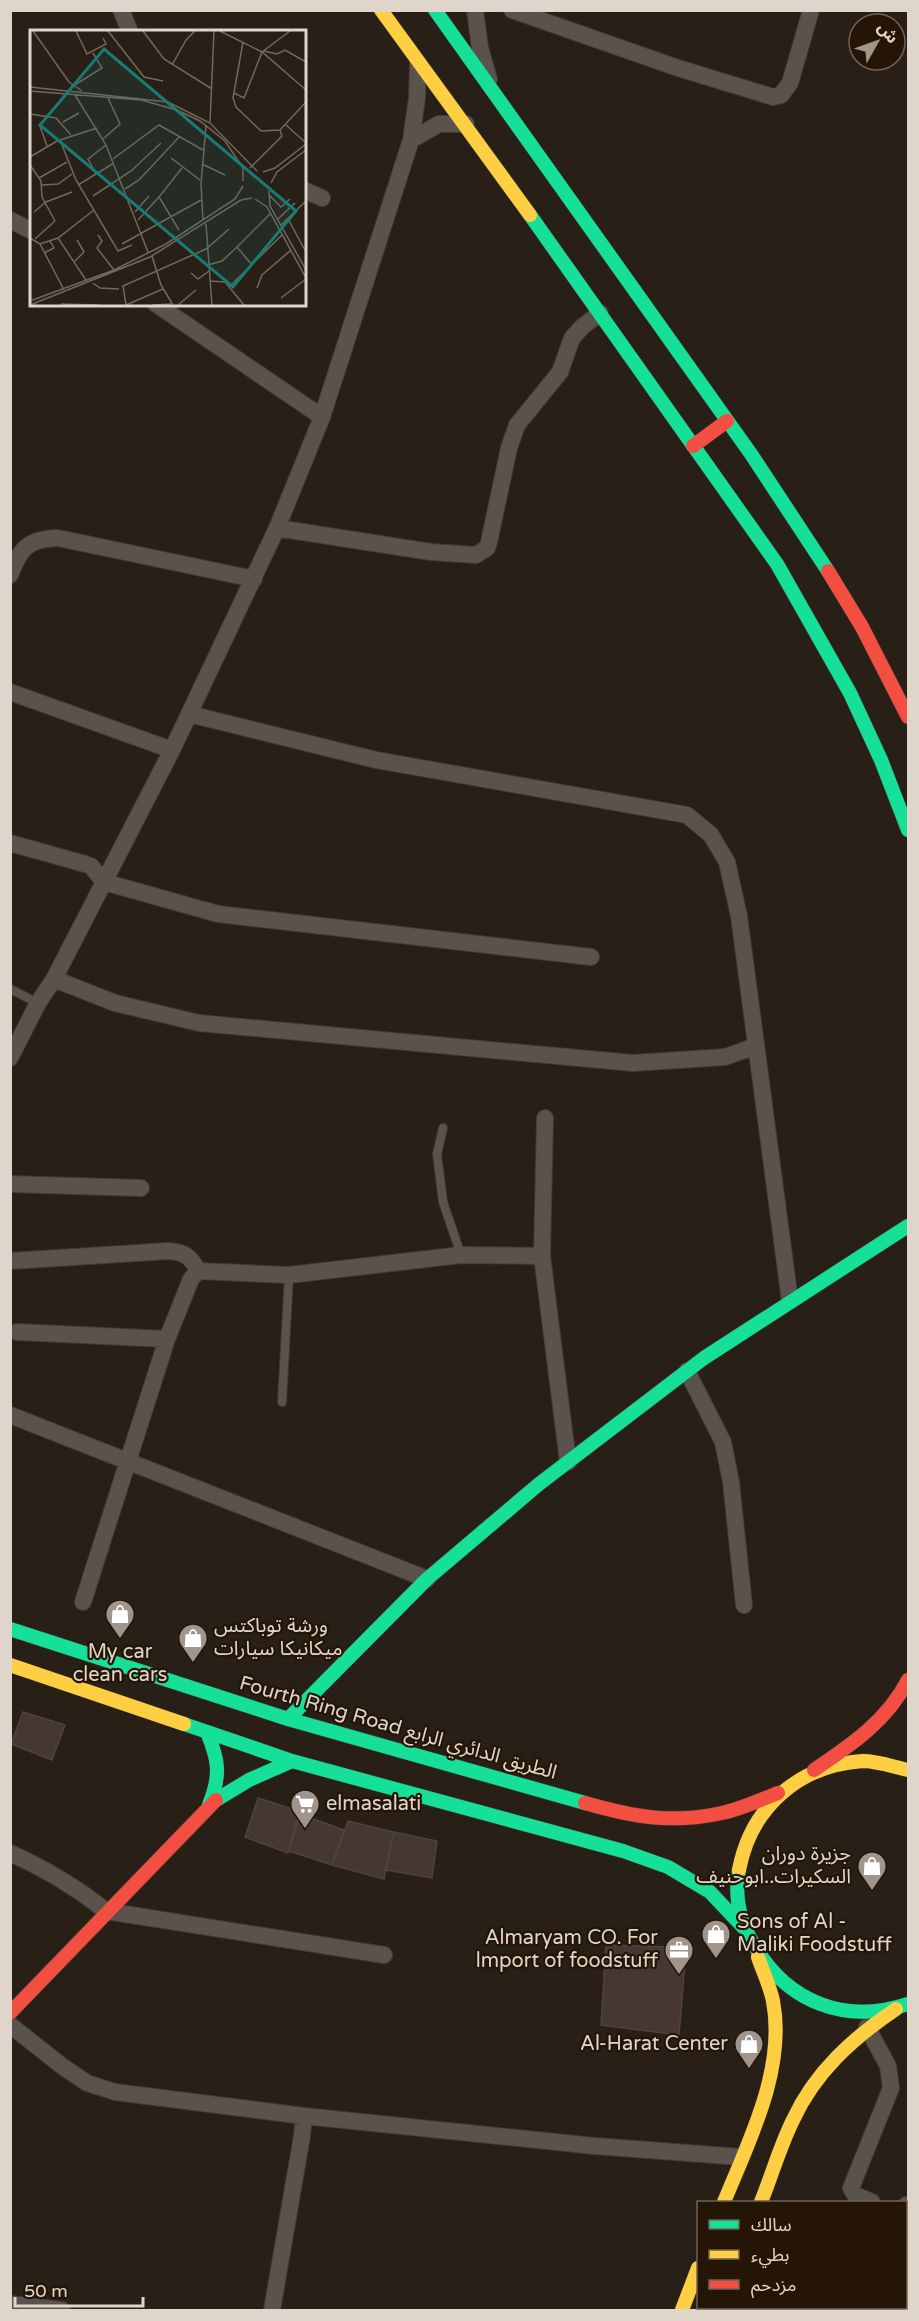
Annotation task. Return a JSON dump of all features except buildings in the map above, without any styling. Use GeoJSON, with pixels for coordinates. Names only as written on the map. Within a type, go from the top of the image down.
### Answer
{"type":"FeatureCollection","features":[{"type":"Feature","properties":{"kind":"main road"},"geometry":{"type":"LineString","coordinates":[[381,10],[418,63],[466,124],[777,564],[818,631],[857,704],[890,779],[909,830]]}},
{"type":"Feature","properties":{"kind":"main road"},"geometry":{"type":"LineString","coordinates":[[435,10],[727,421],[851,607],[909,717]]}},
{"type":"Feature","properties":{"kind":"main road"},"geometry":{"type":"LineString","coordinates":[[693,446],[727,421]]}},
{"type":"Feature","properties":{"kind":"main road"},"geometry":{"type":"LineString","coordinates":[[288,1719],[427,1579],[568,1462],[687,1371],[789,1300],[909,1226]]}},
{"type":"Feature","properties":{"kind":"main road","name":"Fourth Ring Road الطريق الدائري الرابع"},"geometry":{"type":"LineString","coordinates":[[10,1629],[288,1719],[632,1816],[678,1819],[723,1813],[778,1793]]}},
{"type":"Feature","properties":{"kind":"main road"},"geometry":{"type":"LineString","coordinates":[[10,1665],[292,1761],[623,1851],[668,1867],[710,1892],[744,1928]]}},
{"type":"Feature","properties":{"kind":"main road"},"geometry":{"type":"LineString","coordinates":[[724,2201],[766,2092],[776,2043],[774,2003],[757,1955],[744,1928],[738,1899],[738,1870],[745,1841],[759,1815],[778,1793],[873,1728],[892,1708],[909,1680]]}},
{"type":"Feature","properties":{"kind":"main road"},"geometry":{"type":"LineString","coordinates":[[207,1732],[217,1756],[219,1769],[218,1784],[209,1805]]}},
{"type":"Feature","properties":{"kind":"main road"},"geometry":{"type":"LineString","coordinates":[[814,1770],[840,1762],[868,1760],[895,1764],[909,1770]]}},
{"type":"Feature","properties":{"kind":"main road"},"geometry":{"type":"LineString","coordinates":[[10,2013],[209,1805],[250,1778],[292,1761]]}},
{"type":"Feature","properties":{"kind":"main road"},"geometry":{"type":"LineString","coordinates":[[757,1955],[778,1979],[803,1998],[833,2009],[865,2013],[902,2006]]}},
{"type":"Feature","properties":{"kind":"main road"},"geometry":{"type":"LineString","coordinates":[[761,2201],[798,2109],[818,2077],[867,2027],[902,2006]]}},
{"type":"Feature","properties":{"kind":"main road"},"geometry":{"type":"LineString","coordinates":[[682,2310],[697,2273]]}},
{"type":"Feature","properties":{"kind":"street"},"geometry":{"type":"LineString","coordinates":[[121,10],[129,30]]}},
{"type":"Feature","properties":{"kind":"street"},"geometry":{"type":"LineString","coordinates":[[475,10],[480,48],[496,97]]}},
{"type":"Feature","properties":{"kind":"street"},"geometry":{"type":"LineString","coordinates":[[512,10],[678,68],[773,97],[781,95],[790,83],[811,10]]}},
{"type":"Feature","properties":{"kind":"street"},"geometry":{"type":"LineString","coordinates":[[10,1058],[38,1003],[54,979],[172,750],[277,528],[322,417],[411,140],[417,98],[418,63]]}},
{"type":"Feature","properties":{"kind":"street"},"geometry":{"type":"LineString","coordinates":[[411,140],[439,124],[466,124]]}},
{"type":"Feature","properties":{"kind":"street"},"geometry":{"type":"LineString","coordinates":[[306,191],[322,198]]}},
{"type":"Feature","properties":{"kind":"street"},"geometry":{"type":"LineString","coordinates":[[12,224],[30,230]]}},
{"type":"Feature","properties":{"kind":"street"},"geometry":{"type":"LineString","coordinates":[[159,306],[322,417]]}},
{"type":"Feature","properties":{"kind":"street"},"geometry":{"type":"LineString","coordinates":[[277,528],[431,552],[476,555],[482,553],[489,542],[509,448],[517,425],[560,372],[572,338],[600,313]]}},
{"type":"Feature","properties":{"kind":"street"},"geometry":{"type":"LineString","coordinates":[[10,575],[16,559],[26,546],[41,539],[57,538],[254,579]]}},
{"type":"Feature","properties":{"kind":"street"},"geometry":{"type":"LineString","coordinates":[[10,692],[172,750]]}},
{"type":"Feature","properties":{"kind":"street"},"geometry":{"type":"LineString","coordinates":[[189,714],[376,760],[687,815],[711,835],[727,862],[739,916],[789,1300]]}},
{"type":"Feature","properties":{"kind":"street"},"geometry":{"type":"LineString","coordinates":[[10,843],[91,866],[104,882],[218,914],[591,957]]}},
{"type":"Feature","properties":{"kind":"street"},"geometry":{"type":"LineString","coordinates":[[54,979],[115,1003],[199,1023],[633,1063],[725,1057],[756,1046]]}},
{"type":"Feature","properties":{"kind":"street"},"geometry":{"type":"LineString","coordinates":[[545,1118],[542,1256],[568,1462]]}},
{"type":"Feature","properties":{"kind":"street"},"geometry":{"type":"LineString","coordinates":[[10,1184],[141,1188]]}},
{"type":"Feature","properties":{"kind":"street"},"geometry":{"type":"LineString","coordinates":[[10,1261],[29,1262],[168,1251],[186,1254],[198,1271]]}},
{"type":"Feature","properties":{"kind":"street"},"geometry":{"type":"LineString","coordinates":[[198,1271],[289,1275],[461,1255],[542,1256]]}},
{"type":"Feature","properties":{"kind":"street"},"geometry":{"type":"LineString","coordinates":[[83,1602],[167,1339],[191,1279],[198,1271]]}},
{"type":"Feature","properties":{"kind":"street"},"geometry":{"type":"LineString","coordinates":[[17,1332],[167,1339]]}},
{"type":"Feature","properties":{"kind":"street"},"geometry":{"type":"LineString","coordinates":[[687,1371],[723,1442],[731,1482],[744,1605]]}},
{"type":"Feature","properties":{"kind":"street"},"geometry":{"type":"LineString","coordinates":[[10,1415],[427,1579]]}},
{"type":"Feature","properties":{"kind":"street"},"geometry":{"type":"LineString","coordinates":[[10,1853],[46,1869],[76,1887],[106,1911],[384,1955]]}},
{"type":"Feature","properties":{"kind":"street"},"geometry":{"type":"LineString","coordinates":[[10,2025],[87,2083],[115,2092],[304,2116],[595,2146],[741,2157]]}},
{"type":"Feature","properties":{"kind":"street"},"geometry":{"type":"LineString","coordinates":[[867,2027],[888,2066],[891,2088],[851,2188],[855,2195],[870,2201]]}},
{"type":"Feature","properties":{"kind":"street"},"geometry":{"type":"LineString","coordinates":[[272,2310],[304,2116]]}},
{"type":"Feature","properties":{"kind":"street"},"geometry":{"type":"LineString","coordinates":[[10,2304],[62,2310]]}},
{"type":"Feature","properties":{"kind":"lane"},"geometry":{"type":"LineString","coordinates":[[10,989],[38,1003]]}},
{"type":"Feature","properties":{"kind":"lane"},"geometry":{"type":"LineString","coordinates":[[443,1128],[437,1154],[443,1202],[461,1255]]}},
{"type":"Feature","properties":{"kind":"lane"},"geometry":{"type":"LineString","coordinates":[[282,1402],[289,1275]]}},
{"type":"Feature","properties":{"kind":"traffic: fast"},"geometry":{"type":"LineString","coordinates":[[435,10],[751,454],[828,571]]}},
{"type":"Feature","properties":{"kind":"traffic: fast"},"geometry":{"type":"LineString","coordinates":[[530,215],[777,564],[850,693],[881,760],[908,830]]}},
{"type":"Feature","properties":{"kind":"traffic: fast"},"geometry":{"type":"LineString","coordinates":[[288,1719],[427,1579],[539,1484],[704,1358],[908,1226]]}},
{"type":"Feature","properties":{"kind":"traffic: fast"},"geometry":{"type":"LineString","coordinates":[[10,1629],[288,1719],[585,1803]]}},
{"type":"Feature","properties":{"kind":"traffic: fast"},"geometry":{"type":"LineString","coordinates":[[184,1724],[292,1761],[623,1851],[668,1867],[710,1892],[744,1928]]}},
{"type":"Feature","properties":{"kind":"traffic: fast"},"geometry":{"type":"LineString","coordinates":[[207,1732],[217,1768],[209,1805]]}},
{"type":"Feature","properties":{"kind":"traffic: fast"},"geometry":{"type":"LineString","coordinates":[[216,1800],[249,1780],[292,1761]]}},
{"type":"Feature","properties":{"kind":"traffic: fast"},"geometry":{"type":"LineString","coordinates":[[739,1870],[738,1900],[745,1927],[768,1965],[783,1981],[820,2004],[840,2010],[862,2012],[885,2010],[908,2004]]}},
{"type":"Feature","properties":{"kind":"traffic: slow"},"geometry":{"type":"LineString","coordinates":[[381,10],[530,215]]}},
{"type":"Feature","properties":{"kind":"traffic: slow"},"geometry":{"type":"LineString","coordinates":[[10,1665],[184,1724]]}},
{"type":"Feature","properties":{"kind":"traffic: slow"},"geometry":{"type":"LineString","coordinates":[[739,1870],[745,1847],[754,1827],[782,1793],[799,1781],[818,1771],[840,1764],[863,1761],[908,1770]]}},
{"type":"Feature","properties":{"kind":"traffic: slow"},"geometry":{"type":"LineString","coordinates":[[724,2201],[763,2104],[774,2053],[776,2027],[773,2001],[758,1957]]}},
{"type":"Feature","properties":{"kind":"traffic: slow"},"geometry":{"type":"LineString","coordinates":[[761,2201],[788,2130],[812,2086],[850,2044],[896,2009]]}},
{"type":"Feature","properties":{"kind":"traffic: slow"},"geometry":{"type":"LineString","coordinates":[[682,2310],[697,2271]]}},
{"type":"Feature","properties":{"kind":"traffic: jam"},"geometry":{"type":"LineString","coordinates":[[693,446],[727,421]]}},
{"type":"Feature","properties":{"kind":"traffic: jam"},"geometry":{"type":"LineString","coordinates":[[828,571],[862,627],[908,717]]}},
{"type":"Feature","properties":{"kind":"traffic: jam"},"geometry":{"type":"LineString","coordinates":[[814,1770],[879,1720],[890,1708],[908,1680]]}},
{"type":"Feature","properties":{"kind":"traffic: jam"},"geometry":{"type":"LineString","coordinates":[[585,1803],[636,1815],[686,1818],[729,1811],[778,1793]]}},
{"type":"Feature","properties":{"kind":"traffic: jam"},"geometry":{"type":"LineString","coordinates":[[10,2013],[216,1800]]}},
{"type":"Feature","properties":{"kind":"place","name":"My car clean cars"},"geometry":{"type":"Point","coordinates":[120,1640]}},
{"type":"Feature","properties":{"kind":"place","name":"ورشة توباكتس ميكانيكا سيارات"},"geometry":{"type":"Point","coordinates":[193,1664]}},
{"type":"Feature","properties":{"kind":"place","name":"elmasalati"},"geometry":{"type":"Point","coordinates":[305,1830]}},
{"type":"Feature","properties":{"kind":"place","name":"جزيرة دوران السكيرات..ابوحنيف"},"geometry":{"type":"Point","coordinates":[872,1892]}},
{"type":"Feature","properties":{"kind":"place","name":"Sons of Al - Maliki Foodstuff"},"geometry":{"type":"Point","coordinates":[716,1960]}},
{"type":"Feature","properties":{"kind":"place","name":"Almaryam CO. For lmport of foodstuff"},"geometry":{"type":"Point","coordinates":[679,1976]}},
{"type":"Feature","properties":{"kind":"place","name":"Al-Harat Center"},"geometry":{"type":"Point","coordinates":[749,2070]}}]}
